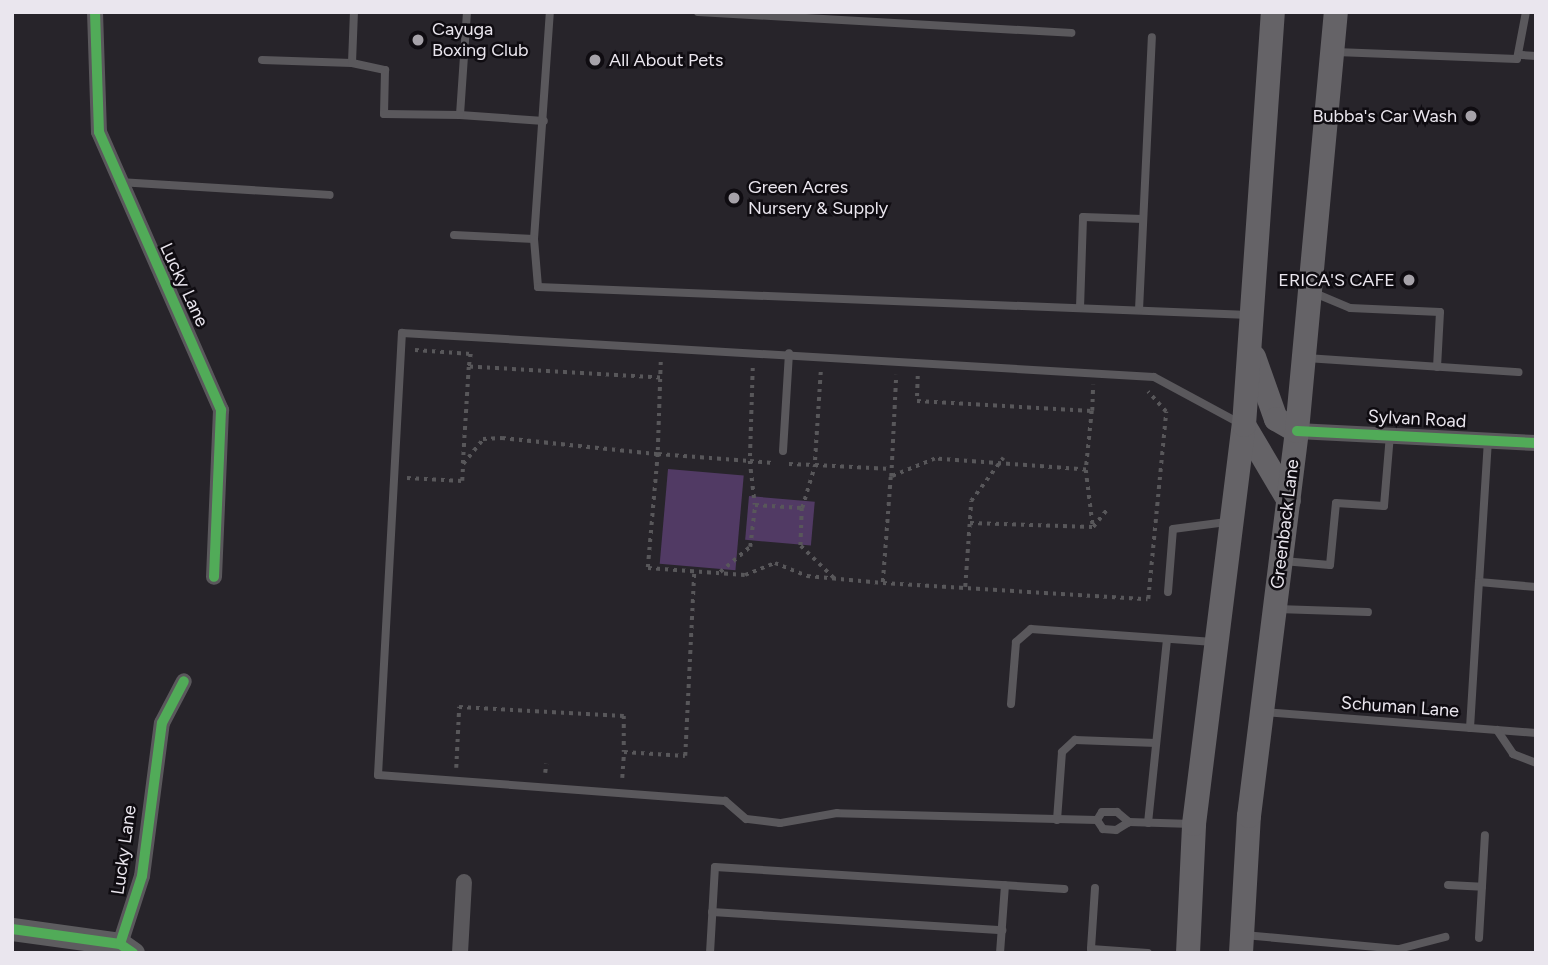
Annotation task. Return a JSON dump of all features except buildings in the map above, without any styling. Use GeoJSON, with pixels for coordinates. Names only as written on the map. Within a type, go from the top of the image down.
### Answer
{"type":"FeatureCollection","features":[{"type":"Feature","properties":{"kind":"main road"},"geometry":{"type":"LineString","coordinates":[[1188,953],[1194,824],[1244,425],[1273,12]]}},
{"type":"Feature","properties":{"kind":"main road","name":"Greenback Lane"},"geometry":{"type":"LineString","coordinates":[[1241,944],[1261,712],[1297,431],[1336,12]]}},
{"type":"Feature","properties":{"kind":"main road"},"geometry":{"type":"LineString","coordinates":[[1250,342],[1276,419],[1297,431]]}},
{"type":"Feature","properties":{"kind":"main road"},"geometry":{"type":"LineString","coordinates":[[1244,425],[1289,501]]}},
{"type":"Feature","properties":{"kind":"street","name":"Lucky Lane"},"geometry":{"type":"LineString","coordinates":[[96,12],[99,132],[116,182],[221,410],[214,577]]}},
{"type":"Feature","properties":{"kind":"street","name":"Sylvan Road"},"geometry":{"type":"LineString","coordinates":[[1297,431],[1536,443]]}},
{"type":"Feature","properties":{"kind":"street","name":"Lucky Lane"},"geometry":{"type":"LineString","coordinates":[[126,949],[142,876],[162,723],[184,681]]}},
{"type":"Feature","properties":{"kind":"street"},"geometry":{"type":"LineString","coordinates":[[460,953],[464,882]]}},
{"type":"Feature","properties":{"kind":"street"},"geometry":{"type":"LineString","coordinates":[[12,929],[126,949]]}},
{"type":"Feature","properties":{"kind":"lane"},"geometry":{"type":"LineString","coordinates":[[352,62],[354,12]]}},
{"type":"Feature","properties":{"kind":"lane"},"geometry":{"type":"LineString","coordinates":[[460,115],[467,12]]}},
{"type":"Feature","properties":{"kind":"lane"},"geometry":{"type":"LineString","coordinates":[[550,12],[534,239],[538,286],[1252,315]]}},
{"type":"Feature","properties":{"kind":"lane"},"geometry":{"type":"LineString","coordinates":[[698,12],[1071,33]]}},
{"type":"Feature","properties":{"kind":"lane"},"geometry":{"type":"LineString","coordinates":[[1522,55],[1526,12]]}},
{"type":"Feature","properties":{"kind":"lane"},"geometry":{"type":"LineString","coordinates":[[1139,310],[1152,37]]}},
{"type":"Feature","properties":{"kind":"lane"},"geometry":{"type":"LineString","coordinates":[[1333,52],[1536,56]]}},
{"type":"Feature","properties":{"kind":"lane"},"geometry":{"type":"LineString","coordinates":[[262,60],[352,62],[385,70],[383,114],[460,115],[544,121]]}},
{"type":"Feature","properties":{"kind":"lane"},"geometry":{"type":"LineString","coordinates":[[116,182],[330,195]]}},
{"type":"Feature","properties":{"kind":"lane"},"geometry":{"type":"LineString","coordinates":[[1080,308],[1083,218],[1143,219]]}},
{"type":"Feature","properties":{"kind":"lane"},"geometry":{"type":"LineString","coordinates":[[454,235],[534,239]]}},
{"type":"Feature","properties":{"kind":"lane"},"geometry":{"type":"LineString","coordinates":[[1311,292],[1350,308],[1440,312],[1437,367]]}},
{"type":"Feature","properties":{"kind":"lane"},"geometry":{"type":"LineString","coordinates":[[1097,820],[837,813],[780,823],[746,819],[725,802],[378,775],[402,333],[789,353],[1154,377],[1244,425]]}},
{"type":"Feature","properties":{"kind":"lane"},"geometry":{"type":"LineString","coordinates":[[783,451],[789,353]]}},
{"type":"Feature","properties":{"kind":"lane"},"geometry":{"type":"LineString","coordinates":[[1304,358],[1519,372]]}},
{"type":"Feature","properties":{"kind":"lane"},"geometry":{"type":"LineString","coordinates":[[1280,561],[1330,565],[1336,503],[1384,506],[1391,435]]}},
{"type":"Feature","properties":{"kind":"lane"},"geometry":{"type":"LineString","coordinates":[[1470,728],[1488,440]]}},
{"type":"Feature","properties":{"kind":"lane"},"geometry":{"type":"LineString","coordinates":[[1168,592],[1173,530],[1233,521]]}},
{"type":"Feature","properties":{"kind":"lane"},"geometry":{"type":"LineString","coordinates":[[1479,582],[1536,587]]}},
{"type":"Feature","properties":{"kind":"lane"},"geometry":{"type":"LineString","coordinates":[[1274,609],[1368,612]]}},
{"type":"Feature","properties":{"kind":"lane"},"geometry":{"type":"LineString","coordinates":[[1011,704],[1016,642],[1031,629],[1217,642]]}},
{"type":"Feature","properties":{"kind":"lane"},"geometry":{"type":"LineString","coordinates":[[1148,823],[1167,639]]}},
{"type":"Feature","properties":{"kind":"lane","name":"Schuman Lane"},"geometry":{"type":"LineString","coordinates":[[1261,712],[1536,733]]}},
{"type":"Feature","properties":{"kind":"lane"},"geometry":{"type":"LineString","coordinates":[[1496,730],[1513,754],[1536,762]]}},
{"type":"Feature","properties":{"kind":"lane"},"geometry":{"type":"LineString","coordinates":[[1057,820],[1062,752],[1075,740],[1156,743]]}},
{"type":"Feature","properties":{"kind":"lane"},"geometry":{"type":"LineString","coordinates":[[1097,820],[1102,812],[1117,812],[1129,822]]}},
{"type":"Feature","properties":{"kind":"lane"},"geometry":{"type":"LineString","coordinates":[[1097,820],[1103,829],[1129,822],[1194,824]]}},
{"type":"Feature","properties":{"kind":"lane"},"geometry":{"type":"LineString","coordinates":[[1479,938],[1485,835]]}},
{"type":"Feature","properties":{"kind":"lane"},"geometry":{"type":"LineString","coordinates":[[710,953],[715,867],[1065,889]]}},
{"type":"Feature","properties":{"kind":"lane"},"geometry":{"type":"LineString","coordinates":[[1447,885],[1482,887]]}},
{"type":"Feature","properties":{"kind":"lane"},"geometry":{"type":"LineString","coordinates":[[1000,953],[1004,886]]}},
{"type":"Feature","properties":{"kind":"lane"},"geometry":{"type":"LineString","coordinates":[[1095,888],[1091,949],[1148,953]]}},
{"type":"Feature","properties":{"kind":"lane"},"geometry":{"type":"LineString","coordinates":[[712,912],[1002,930]]}},
{"type":"Feature","properties":{"kind":"lane"},"geometry":{"type":"LineString","coordinates":[[1241,944],[1399,949],[1445,937]]}},
{"type":"Feature","properties":{"kind":"path"},"geometry":{"type":"LineString","coordinates":[[405,465],[405,478],[462,481],[471,354],[412,350],[411,363]]}},
{"type":"Feature","properties":{"kind":"path"},"geometry":{"type":"LineString","coordinates":[[674,361],[661,360],[658,454],[648,568],[745,575],[775,563],[835,579],[1148,599],[1166,412],[1145,389]]}},
{"type":"Feature","properties":{"kind":"path"},"geometry":{"type":"LineString","coordinates":[[719,573],[750,547],[755,505],[750,461],[753,367],[740,366]]}},
{"type":"Feature","properties":{"kind":"path"},"geometry":{"type":"LineString","coordinates":[[469,367],[660,378]]}},
{"type":"Feature","properties":{"kind":"path"},"geometry":{"type":"LineString","coordinates":[[834,371],[821,370],[815,465],[802,508],[802,546],[835,579]]}},
{"type":"Feature","properties":{"kind":"path"},"geometry":{"type":"LineString","coordinates":[[883,374],[918,376],[917,401],[1006,409],[1092,411]]}},
{"type":"Feature","properties":{"kind":"path"},"geometry":{"type":"LineString","coordinates":[[883,583],[895,375]]}},
{"type":"Feature","properties":{"kind":"path"},"geometry":{"type":"LineString","coordinates":[[1093,527],[1086,470],[1093,386],[1105,386]]}},
{"type":"Feature","properties":{"kind":"path"},"geometry":{"type":"LineString","coordinates":[[463,464],[483,439],[502,438],[658,454],[891,469]]}},
{"type":"Feature","properties":{"kind":"path"},"geometry":{"type":"LineString","coordinates":[[965,587],[971,501],[1002,464],[1003,458]]}},
{"type":"Feature","properties":{"kind":"path"},"geometry":{"type":"LineString","coordinates":[[891,477],[934,459],[1086,470]]}},
{"type":"Feature","properties":{"kind":"path"},"geometry":{"type":"LineString","coordinates":[[755,505],[802,508]]}},
{"type":"Feature","properties":{"kind":"path"},"geometry":{"type":"LineString","coordinates":[[1093,527],[1106,511]]}},
{"type":"Feature","properties":{"kind":"path"},"geometry":{"type":"LineString","coordinates":[[970,523],[1093,527]]}},
{"type":"Feature","properties":{"kind":"path"},"geometry":{"type":"LineString","coordinates":[[624,752],[685,756],[694,571]]}},
{"type":"Feature","properties":{"kind":"path"},"geometry":{"type":"LineString","coordinates":[[468,770],[456,770],[459,707],[624,716],[623,778],[610,778]]}},
{"type":"Feature","properties":{"kind":"path"},"geometry":{"type":"LineString","coordinates":[[545,775],[546,764]]}},
{"type":"Feature","properties":{"kind":"path"},"geometry":{"type":"LineString","coordinates":[[532,774],[558,775]]}},
{"type":"Feature","properties":{"kind":"shaded area"},"geometry":{"type":"Polygon","coordinates":[[[668,469],[744,476],[735,570],[660,564],[668,469]]]}},
{"type":"Feature","properties":{"kind":"shaded area"},"geometry":{"type":"Polygon","coordinates":[[[749,496],[815,502],[811,546],[745,540],[749,496]]]}},
{"type":"Feature","properties":{"kind":"cycle path"},"geometry":{"type":"LineString","coordinates":[[95,12],[99,132],[221,410],[214,577]]}},
{"type":"Feature","properties":{"kind":"cycle path"},"geometry":{"type":"LineString","coordinates":[[1297,431],[1536,443]]}},
{"type":"Feature","properties":{"kind":"cycle path"},"geometry":{"type":"LineString","coordinates":[[120,944],[142,876],[162,723],[184,681]]}},
{"type":"Feature","properties":{"kind":"cycle path"},"geometry":{"type":"LineString","coordinates":[[12,929],[120,944],[133,953]]}},
{"type":"Feature","properties":{"kind":"place","name":"Cayuga Boxing Club"},"geometry":{"type":"Point","coordinates":[418,40]}},
{"type":"Feature","properties":{"kind":"place","name":"All About Pets"},"geometry":{"type":"Point","coordinates":[595,60]}},
{"type":"Feature","properties":{"kind":"place","name":"Bubba's Car Wash"},"geometry":{"type":"Point","coordinates":[1471,116]}},
{"type":"Feature","properties":{"kind":"place","name":"Green Acres Nursery & Supply"},"geometry":{"type":"Point","coordinates":[734,198]}},
{"type":"Feature","properties":{"kind":"place","name":"ERICA'S CAFE"},"geometry":{"type":"Point","coordinates":[1409,280]}}]}
